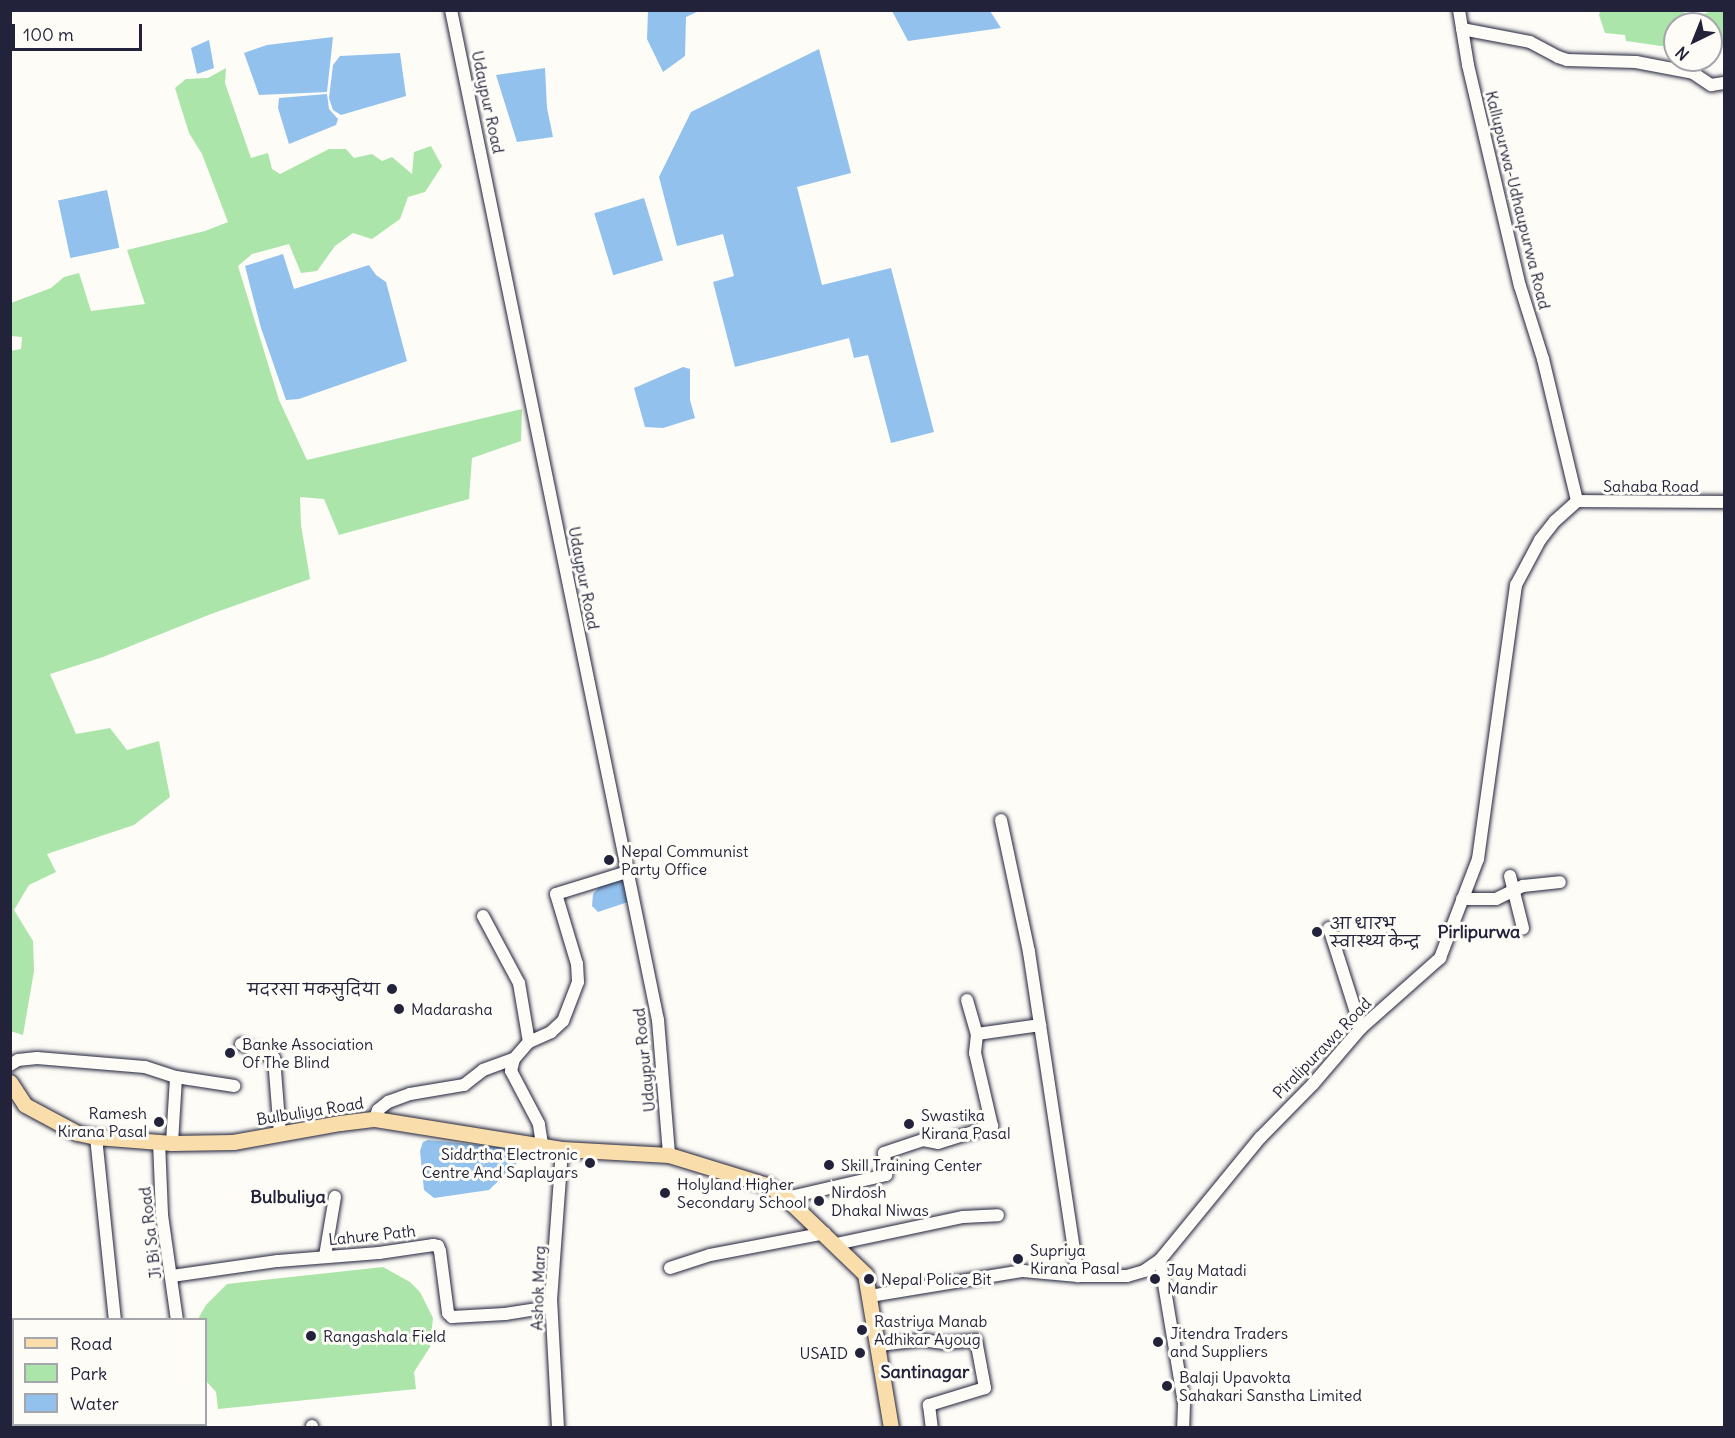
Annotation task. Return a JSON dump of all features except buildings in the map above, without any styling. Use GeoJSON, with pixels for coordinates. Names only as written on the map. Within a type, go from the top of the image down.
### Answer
{"type":"FeatureCollection","features":[{"type":"Feature","properties":{"kind":"main road","name":"Bulbuliya Road"},"geometry":{"type":"LineString","coordinates":[[10,1082],[25,1105],[77,1133],[96,1137],[166,1143],[233,1142],[375,1119],[562,1149],[669,1155],[766,1185],[786,1197],[831,1238],[865,1274],[879,1345],[891,1428]]}},
{"type":"Feature","properties":{"kind":"street","name":"Udaypur Road"},"geometry":{"type":"LineString","coordinates":[[451,10],[658,1020],[669,1155]]}},
{"type":"Feature","properties":{"kind":"street","name":"Kallupurwa-Udhaupurwa Road"},"geometry":{"type":"LineString","coordinates":[[1460,10],[1468,65],[1520,286],[1544,359],[1577,501]]}},
{"type":"Feature","properties":{"kind":"street"},"geometry":{"type":"LineString","coordinates":[[1462,29],[1530,42],[1567,60],[1636,62],[1693,73],[1711,84],[1725,83]]}},
{"type":"Feature","properties":{"kind":"street","name":"Sahaba Road"},"geometry":{"type":"LineString","coordinates":[[1577,501],[1725,502]]}},
{"type":"Feature","properties":{"kind":"street","name":"Piralipurawa Road"},"geometry":{"type":"LineString","coordinates":[[870,1296],[1023,1271],[1078,1276],[1127,1276],[1144,1271],[1160,1260],[1260,1138],[1313,1084],[1361,1028],[1440,958],[1478,859],[1516,585],[1550,527],[1577,501]]}},
{"type":"Feature","properties":{"kind":"street"},"geometry":{"type":"LineString","coordinates":[[1001,820],[1029,952],[1078,1276]]}},
{"type":"Feature","properties":{"kind":"street"},"geometry":{"type":"LineString","coordinates":[[375,1119],[378,1110],[388,1102],[410,1094],[464,1085],[483,1070],[514,1059],[529,1042],[551,1032],[563,1021],[578,982],[577,964],[556,894],[627,872]]}},
{"type":"Feature","properties":{"kind":"street"},"geometry":{"type":"LineString","coordinates":[[1510,876],[1523,928]]}},
{"type":"Feature","properties":{"kind":"street"},"geometry":{"type":"LineString","coordinates":[[1462,899],[1496,899],[1523,886],[1560,882]]}},
{"type":"Feature","properties":{"kind":"street"},"geometry":{"type":"LineString","coordinates":[[483,916],[519,983],[529,1042]]}},
{"type":"Feature","properties":{"kind":"street"},"geometry":{"type":"LineString","coordinates":[[1329,928],[1361,1028]]}},
{"type":"Feature","properties":{"kind":"street"},"geometry":{"type":"LineString","coordinates":[[786,1197],[886,1175],[884,1153],[923,1140],[938,1143],[992,1126],[975,1053],[977,1034],[967,1000]]}},
{"type":"Feature","properties":{"kind":"street"},"geometry":{"type":"LineString","coordinates":[[977,1034],[1040,1025]]}},
{"type":"Feature","properties":{"kind":"street"},"geometry":{"type":"LineString","coordinates":[[241,1044],[274,1058],[280,1134]]}},
{"type":"Feature","properties":{"kind":"street"},"geometry":{"type":"LineString","coordinates":[[10,1065],[18,1060],[37,1058],[145,1068],[176,1077],[234,1086]]}},
{"type":"Feature","properties":{"kind":"street"},"geometry":{"type":"LineString","coordinates":[[514,1059],[512,1071],[539,1124],[542,1144]]}},
{"type":"Feature","properties":{"kind":"street","name":"Ji Bi Sa Road"},"geometry":{"type":"LineString","coordinates":[[176,1077],[166,1143],[162,1215],[177,1318]]}},
{"type":"Feature","properties":{"kind":"street"},"geometry":{"type":"LineString","coordinates":[[96,1137],[115,1318]]}},
{"type":"Feature","properties":{"kind":"street","name":"Ashok Marg"},"geometry":{"type":"LineString","coordinates":[[558,1428],[551,1303],[562,1149]]}},
{"type":"Feature","properties":{"kind":"street"},"geometry":{"type":"LineString","coordinates":[[325,1256],[335,1197]]}},
{"type":"Feature","properties":{"kind":"street"},"geometry":{"type":"LineString","coordinates":[[670,1268],[710,1255],[963,1217],[998,1215]]}},
{"type":"Feature","properties":{"kind":"street","name":"Lahure Path"},"geometry":{"type":"LineString","coordinates":[[172,1276],[325,1256],[438,1246],[448,1313],[457,1318],[543,1308],[551,1303]]}},
{"type":"Feature","properties":{"kind":"street"},"geometry":{"type":"LineString","coordinates":[[1160,1260],[1184,1404],[1183,1428]]}},
{"type":"Feature","properties":{"kind":"street"},"geometry":{"type":"LineString","coordinates":[[879,1345],[922,1340],[944,1343],[976,1340],[986,1388],[929,1405],[932,1428]]}},
{"type":"Feature","properties":{"kind":"green space"},"geometry":{"type":"Polygon","coordinates":[[[1681,10],[1684,12],[1663,12],[1663,46],[1626,41],[1625,35],[1605,33],[1599,15],[1600,11],[1681,10]]]}},
{"type":"Feature","properties":{"kind":"green space"},"geometry":{"type":"Polygon","coordinates":[[[1712,11],[1724,12],[1724,44],[1723,12],[1709,12],[1712,11]]]}},
{"type":"Feature","properties":{"kind":"green space"},"geometry":{"type":"Polygon","coordinates":[[[226,68],[225,83],[251,158],[268,153],[272,169],[280,174],[329,149],[346,149],[354,158],[372,154],[382,161],[392,157],[412,174],[414,152],[431,146],[442,166],[425,192],[408,197],[400,219],[372,239],[353,233],[335,246],[317,271],[301,273],[289,244],[252,254],[238,266],[279,400],[307,460],[522,409],[521,441],[472,458],[469,499],[339,535],[324,499],[300,497],[301,525],[310,579],[211,614],[103,657],[50,674],[76,734],[110,728],[127,750],[159,741],[170,797],[134,825],[47,854],[56,872],[29,885],[14,910],[33,941],[34,971],[23,1035],[10,1031],[10,351],[21,349],[22,337],[11,336],[11,303],[51,288],[64,277],[79,273],[91,311],[145,304],[127,250],[205,231],[228,222],[202,154],[189,133],[175,88],[186,79],[208,78],[226,68]]]}},
{"type":"Feature","properties":{"kind":"green space"},"geometry":{"type":"Polygon","coordinates":[[[383,1267],[410,1282],[420,1292],[433,1318],[430,1347],[414,1372],[416,1389],[218,1409],[216,1392],[207,1382],[207,1318],[199,1318],[206,1305],[227,1284],[383,1267]]]}},
{"type":"Feature","properties":{"kind":"water"},"geometry":{"type":"Polygon","coordinates":[[[648,11],[699,11],[686,17],[685,56],[663,72],[647,39],[648,11]]]}},
{"type":"Feature","properties":{"kind":"water"},"geometry":{"type":"Polygon","coordinates":[[[892,11],[990,11],[1001,28],[908,41],[892,11]]]}},
{"type":"Feature","properties":{"kind":"water"},"geometry":{"type":"Polygon","coordinates":[[[333,37],[327,92],[259,95],[244,53],[267,45],[333,37]]]}},
{"type":"Feature","properties":{"kind":"water"},"geometry":{"type":"Polygon","coordinates":[[[209,40],[214,68],[197,74],[191,48],[209,40]]]}},
{"type":"Feature","properties":{"kind":"water"},"geometry":{"type":"Polygon","coordinates":[[[819,49],[851,173],[797,187],[822,285],[891,268],[934,432],[891,443],[868,355],[854,358],[849,338],[735,367],[713,282],[734,276],[723,234],[677,246],[659,177],[691,112],[819,49]]]}},
{"type":"Feature","properties":{"kind":"water"},"geometry":{"type":"Polygon","coordinates":[[[400,53],[406,96],[341,115],[333,110],[329,98],[333,65],[340,56],[400,53]]]}},
{"type":"Feature","properties":{"kind":"water"},"geometry":{"type":"Polygon","coordinates":[[[545,68],[547,108],[553,137],[517,142],[496,75],[545,68]]]}},
{"type":"Feature","properties":{"kind":"water"},"geometry":{"type":"Polygon","coordinates":[[[327,94],[329,109],[338,119],[336,125],[289,144],[278,108],[279,98],[327,94]]]}},
{"type":"Feature","properties":{"kind":"water"},"geometry":{"type":"Polygon","coordinates":[[[107,190],[119,248],[70,258],[58,200],[107,190]]]}},
{"type":"Feature","properties":{"kind":"water"},"geometry":{"type":"Polygon","coordinates":[[[644,198],[663,260],[613,275],[594,213],[644,198]]]}},
{"type":"Feature","properties":{"kind":"water"},"geometry":{"type":"Polygon","coordinates":[[[283,254],[294,289],[369,265],[376,275],[386,282],[407,361],[299,399],[286,400],[261,328],[245,266],[283,254]]]}},
{"type":"Feature","properties":{"kind":"water"},"geometry":{"type":"Polygon","coordinates":[[[683,367],[690,369],[690,400],[695,418],[663,428],[645,427],[634,388],[683,367]]]}},
{"type":"Feature","properties":{"kind":"water"},"geometry":{"type":"Polygon","coordinates":[[[619,879],[623,881],[628,902],[598,912],[592,906],[593,894],[601,885],[619,879]]]}},
{"type":"Feature","properties":{"kind":"water"},"geometry":{"type":"Polygon","coordinates":[[[428,1140],[509,1148],[517,1157],[517,1163],[489,1190],[434,1198],[424,1190],[420,1151],[423,1142],[428,1140]]]}},
{"type":"Feature","properties":{"kind":"place","name":"Nepal Communist Party Office"},"geometry":{"type":"Point","coordinates":[609,860]}},
{"type":"Feature","properties":{"kind":"place","name":"आ धारभु स्वास्थ्य केन्द्र"},"geometry":{"type":"Point","coordinates":[1317,932]}},
{"type":"Feature","properties":{"kind":"place","name":"मदरसा मकसुदिया"},"geometry":{"type":"Point","coordinates":[392,989]}},
{"type":"Feature","properties":{"kind":"place","name":"Madarasha"},"geometry":{"type":"Point","coordinates":[399,1009]}},
{"type":"Feature","properties":{"kind":"place","name":"Banke Association Of The Blind"},"geometry":{"type":"Point","coordinates":[230,1053]}},
{"type":"Feature","properties":{"kind":"place","name":"Ramesh Kirana Pasal"},"geometry":{"type":"Point","coordinates":[159,1122]}},
{"type":"Feature","properties":{"kind":"place","name":"Swastika Kirana Pasal"},"geometry":{"type":"Point","coordinates":[909,1124]}},
{"type":"Feature","properties":{"kind":"place","name":"Siddrtha Electronic Centre And Saplayars"},"geometry":{"type":"Point","coordinates":[590,1163]}},
{"type":"Feature","properties":{"kind":"place","name":"Skill Training Center"},"geometry":{"type":"Point","coordinates":[829,1165]}},
{"type":"Feature","properties":{"kind":"place","name":"Holyland Higher Secondary School"},"geometry":{"type":"Point","coordinates":[665,1193]}},
{"type":"Feature","properties":{"kind":"place","name":"Nirdosh Dhakal Niwas"},"geometry":{"type":"Point","coordinates":[819,1201]}},
{"type":"Feature","properties":{"kind":"place","name":"Supriya Kirana Pasal"},"geometry":{"type":"Point","coordinates":[1018,1259]}},
{"type":"Feature","properties":{"kind":"place","name":"Nepal Police Bit"},"geometry":{"type":"Point","coordinates":[869,1279]}},
{"type":"Feature","properties":{"kind":"place","name":"Jay Matadi Mandir"},"geometry":{"type":"Point","coordinates":[1155,1279]}},
{"type":"Feature","properties":{"kind":"place","name":"Rastriya Manab Adhikar Ayoug"},"geometry":{"type":"Point","coordinates":[862,1330]}},
{"type":"Feature","properties":{"kind":"place","name":"Rangashala Field"},"geometry":{"type":"Point","coordinates":[311,1336]}},
{"type":"Feature","properties":{"kind":"place","name":"Jitendra Traders and Suppliers"},"geometry":{"type":"Point","coordinates":[1158,1342]}},
{"type":"Feature","properties":{"kind":"place","name":"USAID"},"geometry":{"type":"Point","coordinates":[860,1353]}},
{"type":"Feature","properties":{"kind":"place","name":"Balaji Upavokta Sahakari Sanstha Limited"},"geometry":{"type":"Point","coordinates":[1167,1386]}},
{"type":"Feature","properties":{"kind":"district","name":"Pirlipurwa"},"geometry":{"type":"Point","coordinates":[1479,932]}},
{"type":"Feature","properties":{"kind":"district","name":"Bulbuliya"},"geometry":{"type":"Point","coordinates":[288,1197]}},
{"type":"Feature","properties":{"kind":"district","name":"Santinagar"},"geometry":{"type":"Point","coordinates":[925,1372]}}]}
